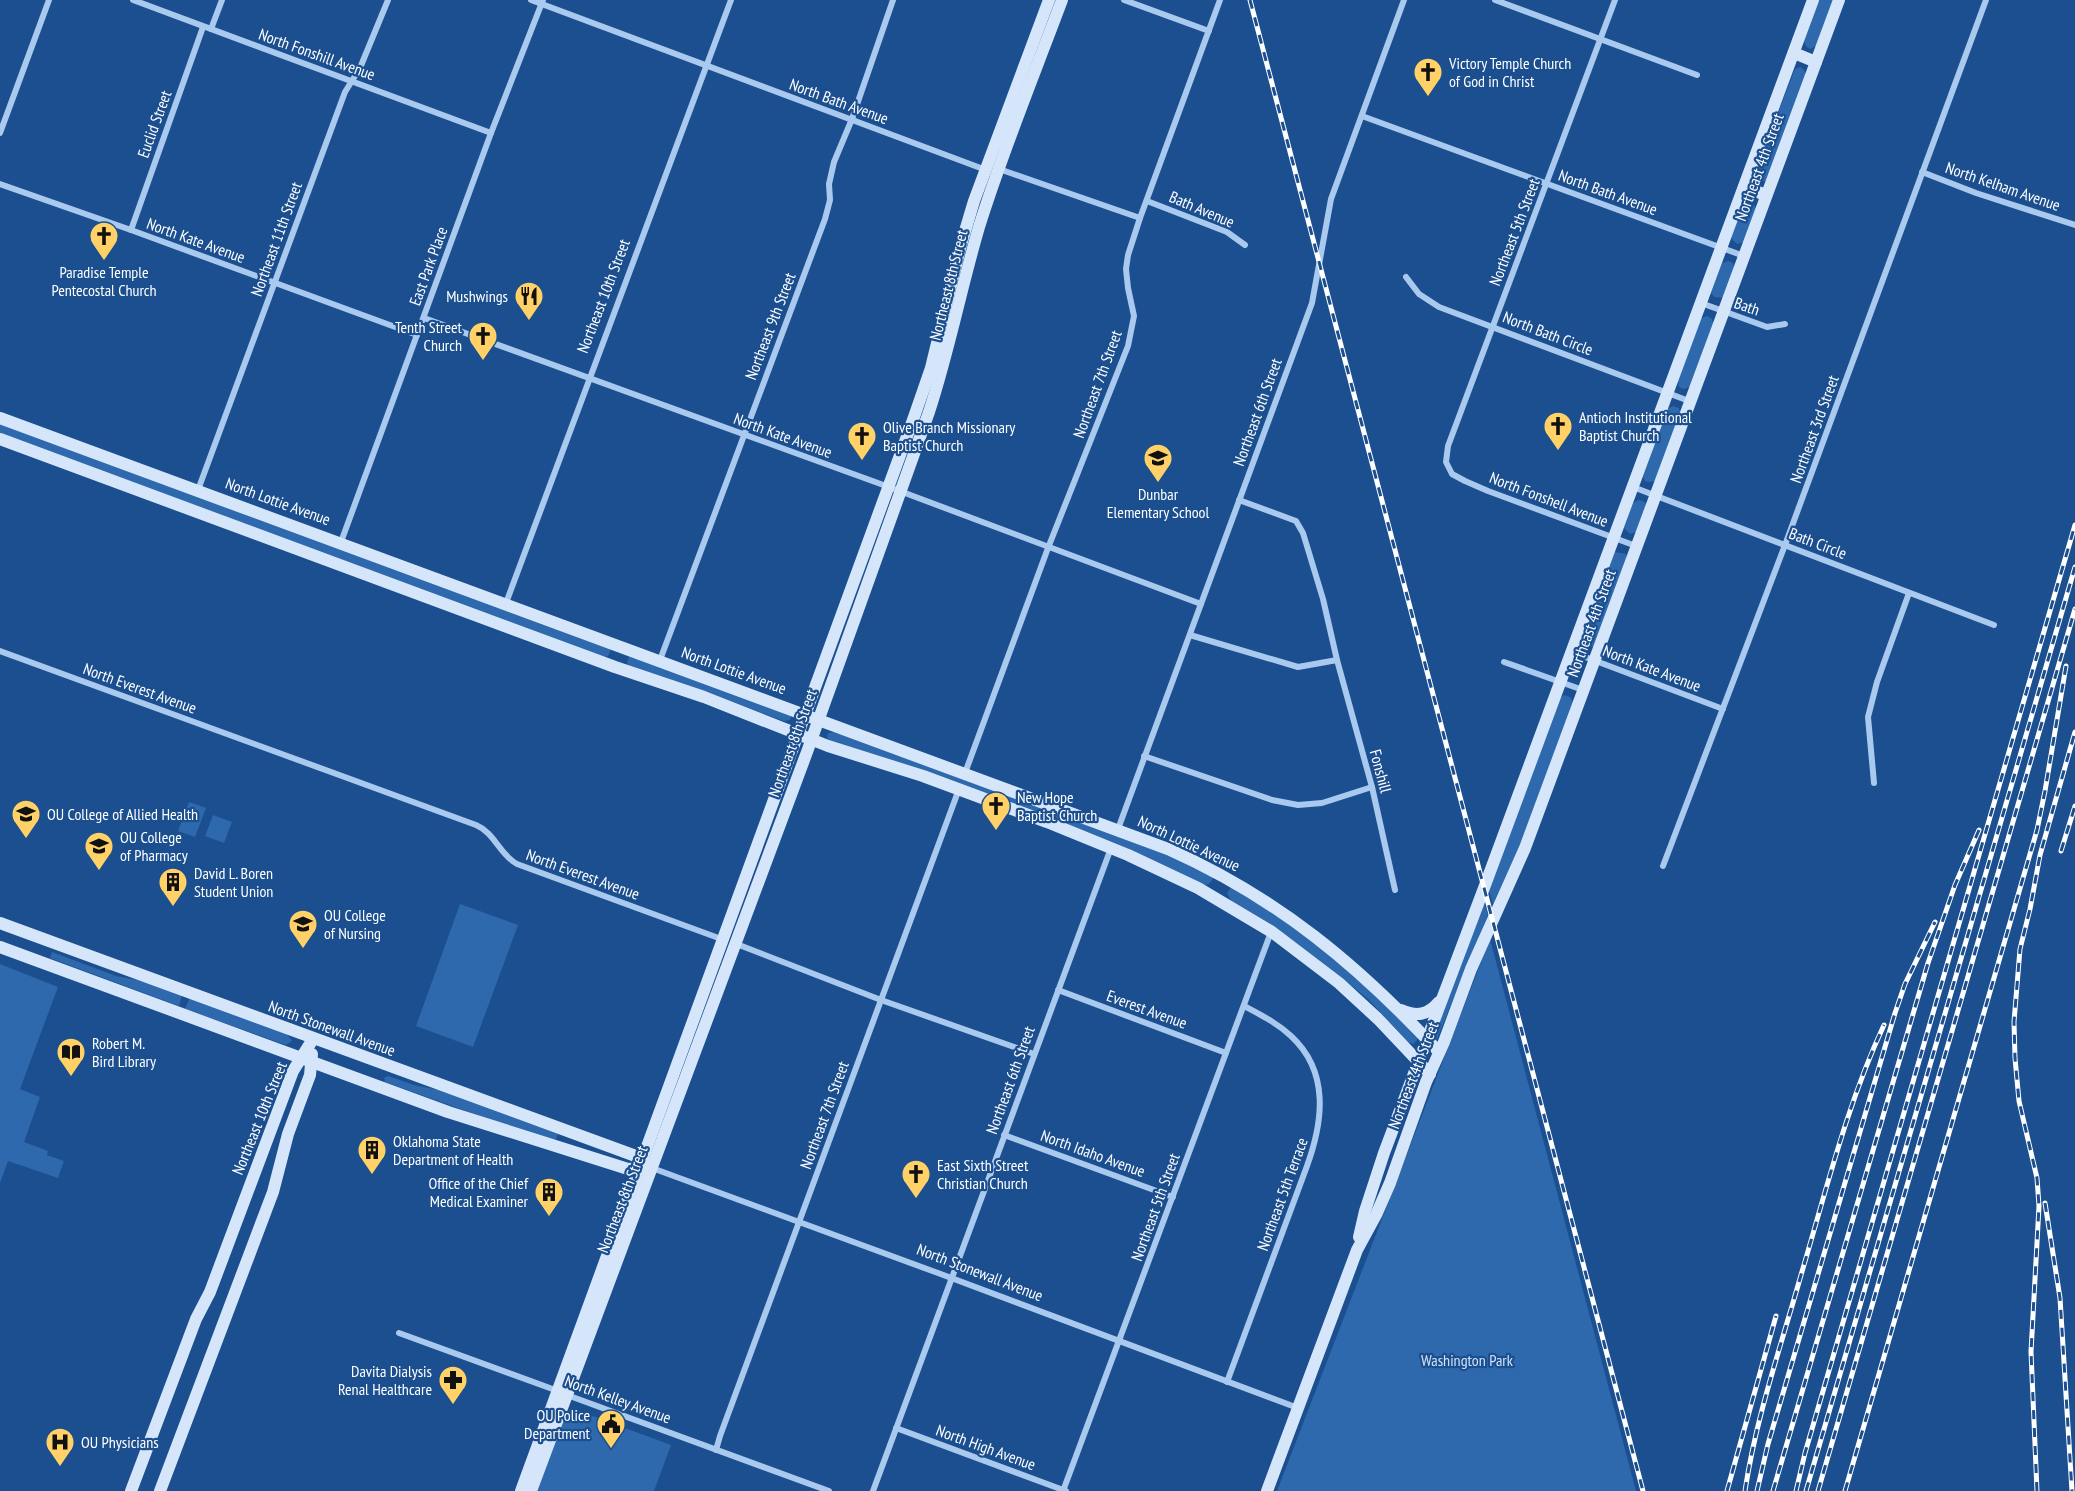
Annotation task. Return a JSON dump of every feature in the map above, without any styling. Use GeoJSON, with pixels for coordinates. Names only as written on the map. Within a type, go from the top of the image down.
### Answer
{"type":"FeatureCollection","features":[{"type":"Feature","properties":{"kind":"main road","name":"Northeast 8th Street"},"geometry":{"type":"LineString","coordinates":[[643,1166],[735,944],[819,720],[931,368],[960,248],[985,170],[1049,0]]}},
{"type":"Feature","properties":{"kind":"main road","name":"Northeast 8th Street"},"geometry":{"type":"LineString","coordinates":[[531,1491],[562,1393],[722,939],[805,714],[942,374],[969,264],[999,169],[1062,0]]}},
{"type":"Feature","properties":{"kind":"main road","name":"Northeast 4th Street"},"geometry":{"type":"LineString","coordinates":[[1357,1250],[1365,1211],[1384,1153],[1813,0]]}},
{"type":"Feature","properties":{"kind":"main road","name":"Northeast 4th Street"},"geometry":{"type":"LineString","coordinates":[[1267,1491],[1357,1250],[1393,1176],[1486,930],[1525,848],[1839,0]]}},
{"type":"Feature","properties":{"kind":"main road"},"geometry":{"type":"LineString","coordinates":[[1794,53],[1816,62]]}},
{"type":"Feature","properties":{"kind":"main road"},"geometry":{"type":"LineString","coordinates":[[1744,187],[1766,195]]}},
{"type":"Feature","properties":{"kind":"main road","name":"North Lottie Avenue"},"geometry":{"type":"LineString","coordinates":[[0,418],[1118,828],[1198,862],[1265,900],[1333,949],[1397,1008],[1439,1052]]}},
{"type":"Feature","properties":{"kind":"main road"},"geometry":{"type":"LineString","coordinates":[[0,439],[812,739],[958,789],[1111,848],[1198,888],[1272,932],[1340,982],[1378,1018],[1430,1074]]}},
{"type":"Feature","properties":{"kind":"main road","name":"North Stonewall Avenue"},"geometry":{"type":"LineString","coordinates":[[0,923],[633,1155],[643,1166]]}},
{"type":"Feature","properties":{"kind":"main road","name":"North Stonewall Avenue"},"geometry":{"type":"LineString","coordinates":[[0,947],[448,1112],[628,1169],[643,1166]]}},
{"type":"Feature","properties":{"kind":"main road"},"geometry":{"type":"LineString","coordinates":[[1397,1008],[1418,1015],[1427,1013],[1440,1000]]}},
{"type":"Feature","properties":{"kind":"main road","name":"Northeast 10th Street"},"geometry":{"type":"LineString","coordinates":[[132,1491],[196,1319],[210,1292],[293,1071],[306,1060],[313,1039]]}},
{"type":"Feature","properties":{"kind":"main road","name":"Northeast 10th Street"},"geometry":{"type":"LineString","coordinates":[[160,1491],[273,1192],[288,1134],[310,1075],[306,1060]]}},
{"type":"Feature","properties":{"kind":"main road","name":"Northeast 8th Street"},"geometry":{"type":"LineString","coordinates":[[521,1491],[562,1393]]}},
{"type":"Feature","properties":{"kind":"street"},"geometry":{"type":"LineString","coordinates":[[0,133],[48,0]]}},
{"type":"Feature","properties":{"kind":"street","name":"North Fonshill Avenue"},"geometry":{"type":"LineString","coordinates":[[133,0],[491,133]]}},
{"type":"Feature","properties":{"kind":"street"},"geometry":{"type":"LineString","coordinates":[[211,29],[222,0]]}},
{"type":"Feature","properties":{"kind":"street","name":"Northeast 11th Street"},"geometry":{"type":"LineString","coordinates":[[198,490],[345,92],[360,68],[388,0]]}},
{"type":"Feature","properties":{"kind":"street","name":"North Bath Avenue"},"geometry":{"type":"LineString","coordinates":[[531,0],[543,2],[985,170],[999,169],[1140,218]]}},
{"type":"Feature","properties":{"kind":"street","name":"Northeast 10th Street"},"geometry":{"type":"LineString","coordinates":[[506,603],[731,0]]}},
{"type":"Feature","properties":{"kind":"street","name":"Northeast 9th Street"},"geometry":{"type":"LineString","coordinates":[[660,660],[825,219],[830,200],[829,184],[834,162],[852,119],[893,0]]}},
{"type":"Feature","properties":{"kind":"street"},"geometry":{"type":"LineString","coordinates":[[1124,0],[1209,31]]}},
{"type":"Feature","properties":{"kind":"street","name":"Northeast 7th Street"},"geometry":{"type":"LineString","coordinates":[[965,773],[1048,548],[1128,346],[1134,316],[1126,269],[1140,218],[1220,0]]}},
{"type":"Feature","properties":{"kind":"street","name":"Northeast 6th Street"},"geometry":{"type":"LineString","coordinates":[[1118,828],[1312,303],[1331,199],[1404,0]]}},
{"type":"Feature","properties":{"kind":"street"},"geometry":{"type":"LineString","coordinates":[[1495,0],[1697,75]]}},
{"type":"Feature","properties":{"kind":"street","name":"Northeast 5th Street"},"geometry":{"type":"LineString","coordinates":[[1452,474],[1446,462],[1448,446],[1615,0]]}},
{"type":"Feature","properties":{"kind":"street","name":"Northeast 3rd Street"},"geometry":{"type":"LineString","coordinates":[[1663,866],[1785,545],[1986,0]]}},
{"type":"Feature","properties":{"kind":"street","name":"East Park Place"},"geometry":{"type":"LineString","coordinates":[[341,542],[491,133],[543,2]]}},
{"type":"Feature","properties":{"kind":"street","name":"Euclid Street"},"geometry":{"type":"LineString","coordinates":[[131,230],[203,27]]}},
{"type":"Feature","properties":{"kind":"street","name":"North Bath Avenue"},"geometry":{"type":"LineString","coordinates":[[1362,116],[1744,256]]}},
{"type":"Feature","properties":{"kind":"street","name":"North Kelham Avenue"},"geometry":{"type":"LineString","coordinates":[[1922,172],[1976,193],[2075,225]]}},
{"type":"Feature","properties":{"kind":"street","name":"North Kate Avenue"},"geometry":{"type":"LineString","coordinates":[[0,184],[417,335]]}},
{"type":"Feature","properties":{"kind":"street","name":"Bath Avenue"},"geometry":{"type":"LineString","coordinates":[[1147,201],[1227,232],[1245,245]]}},
{"type":"Feature","properties":{"kind":"street","name":"North Bath Circle"},"geometry":{"type":"LineString","coordinates":[[1406,277],[1419,294],[1439,307],[1689,401]]}},
{"type":"Feature","properties":{"kind":"street","name":"Bath"},"geometry":{"type":"LineString","coordinates":[[1701,303],[1767,327],[1785,324]]}},
{"type":"Feature","properties":{"kind":"street","name":"North Kate Avenue"},"geometry":{"type":"LineString","coordinates":[[424,318],[1201,604]]}},
{"type":"Feature","properties":{"kind":"street","name":"North Fonshell Avenue"},"geometry":{"type":"LineString","coordinates":[[1452,474],[1488,491],[1637,546]]}},
{"type":"Feature","properties":{"kind":"street","name":"Bath Circle"},"geometry":{"type":"LineString","coordinates":[[1632,487],[1994,625]]}},
{"type":"Feature","properties":{"kind":"street"},"geometry":{"type":"LineString","coordinates":[[1190,634],[1298,667],[1337,660],[1304,533],[1296,520],[1239,500]]}},
{"type":"Feature","properties":{"kind":"street"},"geometry":{"type":"LineString","coordinates":[[1874,783],[1868,717],[1877,682],[1909,592]]}},
{"type":"Feature","properties":{"kind":"street","name":"North Everest Avenue"},"geometry":{"type":"LineString","coordinates":[[0,651],[477,825],[489,832],[504,854],[517,864],[880,1000],[1034,1054]]}},
{"type":"Feature","properties":{"kind":"street","name":"North Kate Avenue"},"geometry":{"type":"LineString","coordinates":[[1572,652],[1723,709]]}},
{"type":"Feature","properties":{"kind":"street","name":"Fonshill"},"geometry":{"type":"LineString","coordinates":[[1337,660],[1372,787],[1395,890]]}},
{"type":"Feature","properties":{"kind":"street"},"geometry":{"type":"LineString","coordinates":[[1504,662],[1583,690]]}},
{"type":"Feature","properties":{"kind":"street"},"geometry":{"type":"LineString","coordinates":[[1144,756],[1272,800],[1298,805],[1322,802],[1372,787]]}},
{"type":"Feature","properties":{"kind":"street","name":"Northeast 7th Street"},"geometry":{"type":"LineString","coordinates":[[716,1450],[958,789]]}},
{"type":"Feature","properties":{"kind":"street","name":"Northeast 6th Street"},"geometry":{"type":"LineString","coordinates":[[873,1491],[1111,848]]}},
{"type":"Feature","properties":{"kind":"street","name":"Northeast 5th Street"},"geometry":{"type":"LineString","coordinates":[[1064,1491],[1272,932]]}},
{"type":"Feature","properties":{"kind":"street","name":"Everest Avenue"},"geometry":{"type":"LineString","coordinates":[[1058,990],[1226,1053]]}},
{"type":"Feature","properties":{"kind":"street","name":"Northeast 5th Terrace"},"geometry":{"type":"LineString","coordinates":[[1227,1382],[1307,1166],[1320,1120],[1318,1084],[1301,1047],[1276,1024],[1244,1006]]}},
{"type":"Feature","properties":{"kind":"street","name":"North Idaho Avenue"},"geometry":{"type":"LineString","coordinates":[[1004,1135],[1173,1197]]}},
{"type":"Feature","properties":{"kind":"street","name":"North Stonewall Avenue"},"geometry":{"type":"LineString","coordinates":[[643,1166],[710,1188],[798,1223],[1298,1408]]}},
{"type":"Feature","properties":{"kind":"street","name":"North Kelley Avenue"},"geometry":{"type":"LineString","coordinates":[[399,1333],[829,1491]]}},
{"type":"Feature","properties":{"kind":"street","name":"North High Avenue"},"geometry":{"type":"LineString","coordinates":[[896,1428],[1064,1491]]}},
{"type":"Feature","properties":{"kind":"green space"},"geometry":{"type":"Polygon","coordinates":[[[1819,0],[1833,0],[1816,46],[1810,49],[1804,41],[1819,0]]]}},
{"type":"Feature","properties":{"kind":"green space"},"geometry":{"type":"Polygon","coordinates":[[[1800,67],[1806,75],[1767,180],[1757,181],[1754,176],[1795,69],[1800,67]]]}},
{"type":"Feature","properties":{"kind":"green space"},"geometry":{"type":"Polygon","coordinates":[[[1749,203],[1756,209],[1744,242],[1737,244],[1731,238],[1743,206],[1749,203]]]}},
{"type":"Feature","properties":{"kind":"green space"},"geometry":{"type":"Polygon","coordinates":[[[1728,261],[1733,263],[1734,267],[1723,298],[1714,297],[1711,293],[1722,263],[1728,261]]]}},
{"type":"Feature","properties":{"kind":"green space"},"geometry":{"type":"Polygon","coordinates":[[[1707,316],[1712,319],[1713,323],[1690,387],[1683,389],[1679,387],[1678,381],[1700,319],[1707,316]]]}},
{"type":"Feature","properties":{"kind":"green space"},"geometry":{"type":"Polygon","coordinates":[[[1673,406],[1679,408],[1680,413],[1656,481],[1645,481],[1643,477],[1667,409],[1673,406]]]}},
{"type":"Feature","properties":{"kind":"green space"},"geometry":{"type":"Polygon","coordinates":[[[0,422],[611,649],[608,656],[600,659],[0,436],[0,422]]]}},
{"type":"Feature","properties":{"kind":"green space"},"geometry":{"type":"Polygon","coordinates":[[[1639,500],[1645,502],[1646,506],[1636,532],[1630,534],[1624,528],[1633,503],[1639,500]]]}},
{"type":"Feature","properties":{"kind":"green space"},"geometry":{"type":"Polygon","coordinates":[[[1615,552],[1626,554],[1627,559],[1594,646],[1588,648],[1581,642],[1615,552]]]}},
{"type":"Feature","properties":{"kind":"green space"},"geometry":{"type":"Polygon","coordinates":[[[629,656],[792,714],[790,720],[784,721],[705,692],[631,669],[627,663],[629,656]]]}},
{"type":"Feature","properties":{"kind":"green space"},"geometry":{"type":"Polygon","coordinates":[[[1564,695],[1570,697],[1573,702],[1523,838],[1493,904],[1489,891],[1560,698],[1564,695]]]}},
{"type":"Feature","properties":{"kind":"green space"},"geometry":{"type":"Polygon","coordinates":[[[834,732],[947,769],[1211,872],[1213,879],[1209,884],[1202,886],[831,742],[827,738],[828,733],[834,732]]]}},
{"type":"Feature","properties":{"kind":"green space"},"geometry":{"type":"Polygon","coordinates":[[[189,802],[206,808],[195,837],[178,831],[189,802]]]}},
{"type":"Feature","properties":{"kind":"green space"},"geometry":{"type":"Polygon","coordinates":[[[213,815],[232,822],[224,843],[205,836],[213,815]]]}},
{"type":"Feature","properties":{"kind":"green space"},"geometry":{"type":"Polygon","coordinates":[[[1231,887],[1318,940],[1418,1036],[1417,1040],[1413,1044],[1408,1042],[1368,999],[1347,982],[1232,902],[1227,893],[1231,887]]]}},
{"type":"Feature","properties":{"kind":"green space"},"geometry":{"type":"Polygon","coordinates":[[[1484,903],[1488,914],[1437,1039],[1434,1038],[1434,1034],[1484,903]]]}},
{"type":"Feature","properties":{"kind":"green space"},"geometry":{"type":"Polygon","coordinates":[[[460,904],[518,925],[473,1047],[416,1026],[460,904]]]}},
{"type":"Feature","properties":{"kind":"green space","name":"Washington Park"},"geometry":{"type":"Polygon","coordinates":[[[1490,939],[1636,1491],[1277,1491],[1490,939]]]}},
{"type":"Feature","properties":{"kind":"green space"},"geometry":{"type":"Polygon","coordinates":[[[52,952],[116,976],[149,982],[182,995],[179,1006],[50,958],[52,952]]]}},
{"type":"Feature","properties":{"kind":"green space"},"geometry":{"type":"Polygon","coordinates":[[[0,964],[58,987],[20,1089],[40,1097],[24,1142],[48,1151],[47,1155],[64,1161],[58,1178],[8,1161],[0,1183],[0,964]]]}},
{"type":"Feature","properties":{"kind":"green space"},"geometry":{"type":"Polygon","coordinates":[[[190,997],[287,1034],[292,1041],[286,1045],[185,1009],[190,997]]]}},
{"type":"Feature","properties":{"kind":"green space"},"geometry":{"type":"Polygon","coordinates":[[[388,1076],[414,1085],[444,1091],[558,1134],[556,1139],[550,1141],[385,1082],[384,1078],[388,1076]]]}},
{"type":"Feature","properties":{"kind":"green space"},"geometry":{"type":"Polygon","coordinates":[[[571,1408],[671,1445],[654,1491],[537,1491],[564,1416],[571,1408]]]}},
{"type":"Feature","properties":{"kind":"railway"},"geometry":{"type":"LineString","coordinates":[[1250,0],[1643,1491]]}},
{"type":"Feature","properties":{"kind":"railway"},"geometry":{"type":"LineString","coordinates":[[1796,1491],[1805,1453],[2075,525]]}},
{"type":"Feature","properties":{"kind":"railway"},"geometry":{"type":"LineString","coordinates":[[1806,1491],[2075,567]]}},
{"type":"Feature","properties":{"kind":"railway"},"geometry":{"type":"LineString","coordinates":[[1818,1491],[2075,609]]}},
{"type":"Feature","properties":{"kind":"railway"},"geometry":{"type":"LineString","coordinates":[[1845,1491],[2037,830],[2066,666]]}},
{"type":"Feature","properties":{"kind":"railway"},"geometry":{"type":"LineString","coordinates":[[2037,1491],[2031,1352],[2039,1206],[2037,1178],[2019,1101],[2014,1022],[2020,949],[2040,855],[2075,732]]}},
{"type":"Feature","properties":{"kind":"railway"},"geometry":{"type":"LineString","coordinates":[[2061,851],[2075,806]]}},
{"type":"Feature","properties":{"kind":"railway"},"geometry":{"type":"LineString","coordinates":[[1773,1491],[1928,963],[1955,885],[1979,830]]}},
{"type":"Feature","properties":{"kind":"railway"},"geometry":{"type":"LineString","coordinates":[[1757,1491],[1768,1444],[1895,1013],[1905,984],[1935,922]]}},
{"type":"Feature","properties":{"kind":"railway"},"geometry":{"type":"LineString","coordinates":[[1745,1491],[1762,1409],[1828,1180],[1859,1086],[1884,1025]]}},
{"type":"Feature","properties":{"kind":"railway"},"geometry":{"type":"LineString","coordinates":[[2045,1203],[2060,1298],[2072,1491]]}},
{"type":"Feature","properties":{"kind":"railway"},"geometry":{"type":"LineString","coordinates":[[1727,1491],[1776,1316]]}},
{"type":"Feature","properties":{"kind":"place","name":"Victory Temple Church of God in Christ"},"geometry":{"type":"Point","coordinates":[1428,98]}},
{"type":"Feature","properties":{"kind":"place","name":"Paradise Temple Pentecostal Church"},"geometry":{"type":"Point","coordinates":[104,262]}},
{"type":"Feature","properties":{"kind":"place","name":"Mushwings"},"geometry":{"type":"Point","coordinates":[529,322]}},
{"type":"Feature","properties":{"kind":"place","name":"Tenth Street Church"},"geometry":{"type":"Point","coordinates":[483,362]}},
{"type":"Feature","properties":{"kind":"place","name":"Antioch Institutional Baptist Church"},"geometry":{"type":"Point","coordinates":[1558,452]}},
{"type":"Feature","properties":{"kind":"place","name":"Olive Branch Missionary Baptist Church"},"geometry":{"type":"Point","coordinates":[862,462]}},
{"type":"Feature","properties":{"kind":"place","name":"Dunbar Elementary School"},"geometry":{"type":"Point","coordinates":[1158,484]}},
{"type":"Feature","properties":{"kind":"place","name":"New Hope Baptist Church"},"geometry":{"type":"Point","coordinates":[996,832]}},
{"type":"Feature","properties":{"kind":"place","name":"OU College of Allied Health"},"geometry":{"type":"Point","coordinates":[26,840]}},
{"type":"Feature","properties":{"kind":"place","name":"OU College of Pharmacy"},"geometry":{"type":"Point","coordinates":[99,872]}},
{"type":"Feature","properties":{"kind":"place","name":"David L. Boren Student Union"},"geometry":{"type":"Point","coordinates":[173,908]}},
{"type":"Feature","properties":{"kind":"place","name":"OU College of Nursing"},"geometry":{"type":"Point","coordinates":[303,950]}},
{"type":"Feature","properties":{"kind":"place","name":"Robert M. Bird Library"},"geometry":{"type":"Point","coordinates":[71,1078]}},
{"type":"Feature","properties":{"kind":"place","name":"Oklahoma State Department of Health"},"geometry":{"type":"Point","coordinates":[372,1176]}},
{"type":"Feature","properties":{"kind":"place","name":"East Sixth Street Christian Church"},"geometry":{"type":"Point","coordinates":[916,1200]}},
{"type":"Feature","properties":{"kind":"place","name":"Office of the Chief Medical Examiner"},"geometry":{"type":"Point","coordinates":[549,1218]}},
{"type":"Feature","properties":{"kind":"place","name":"Davita Dialysis Renal Healthcare"},"geometry":{"type":"Point","coordinates":[453,1406]}},
{"type":"Feature","properties":{"kind":"place","name":"OU Police Department"},"geometry":{"type":"Point","coordinates":[611,1450]}},
{"type":"Feature","properties":{"kind":"place","name":"OU Physicians"},"geometry":{"type":"Point","coordinates":[60,1468]}}]}
